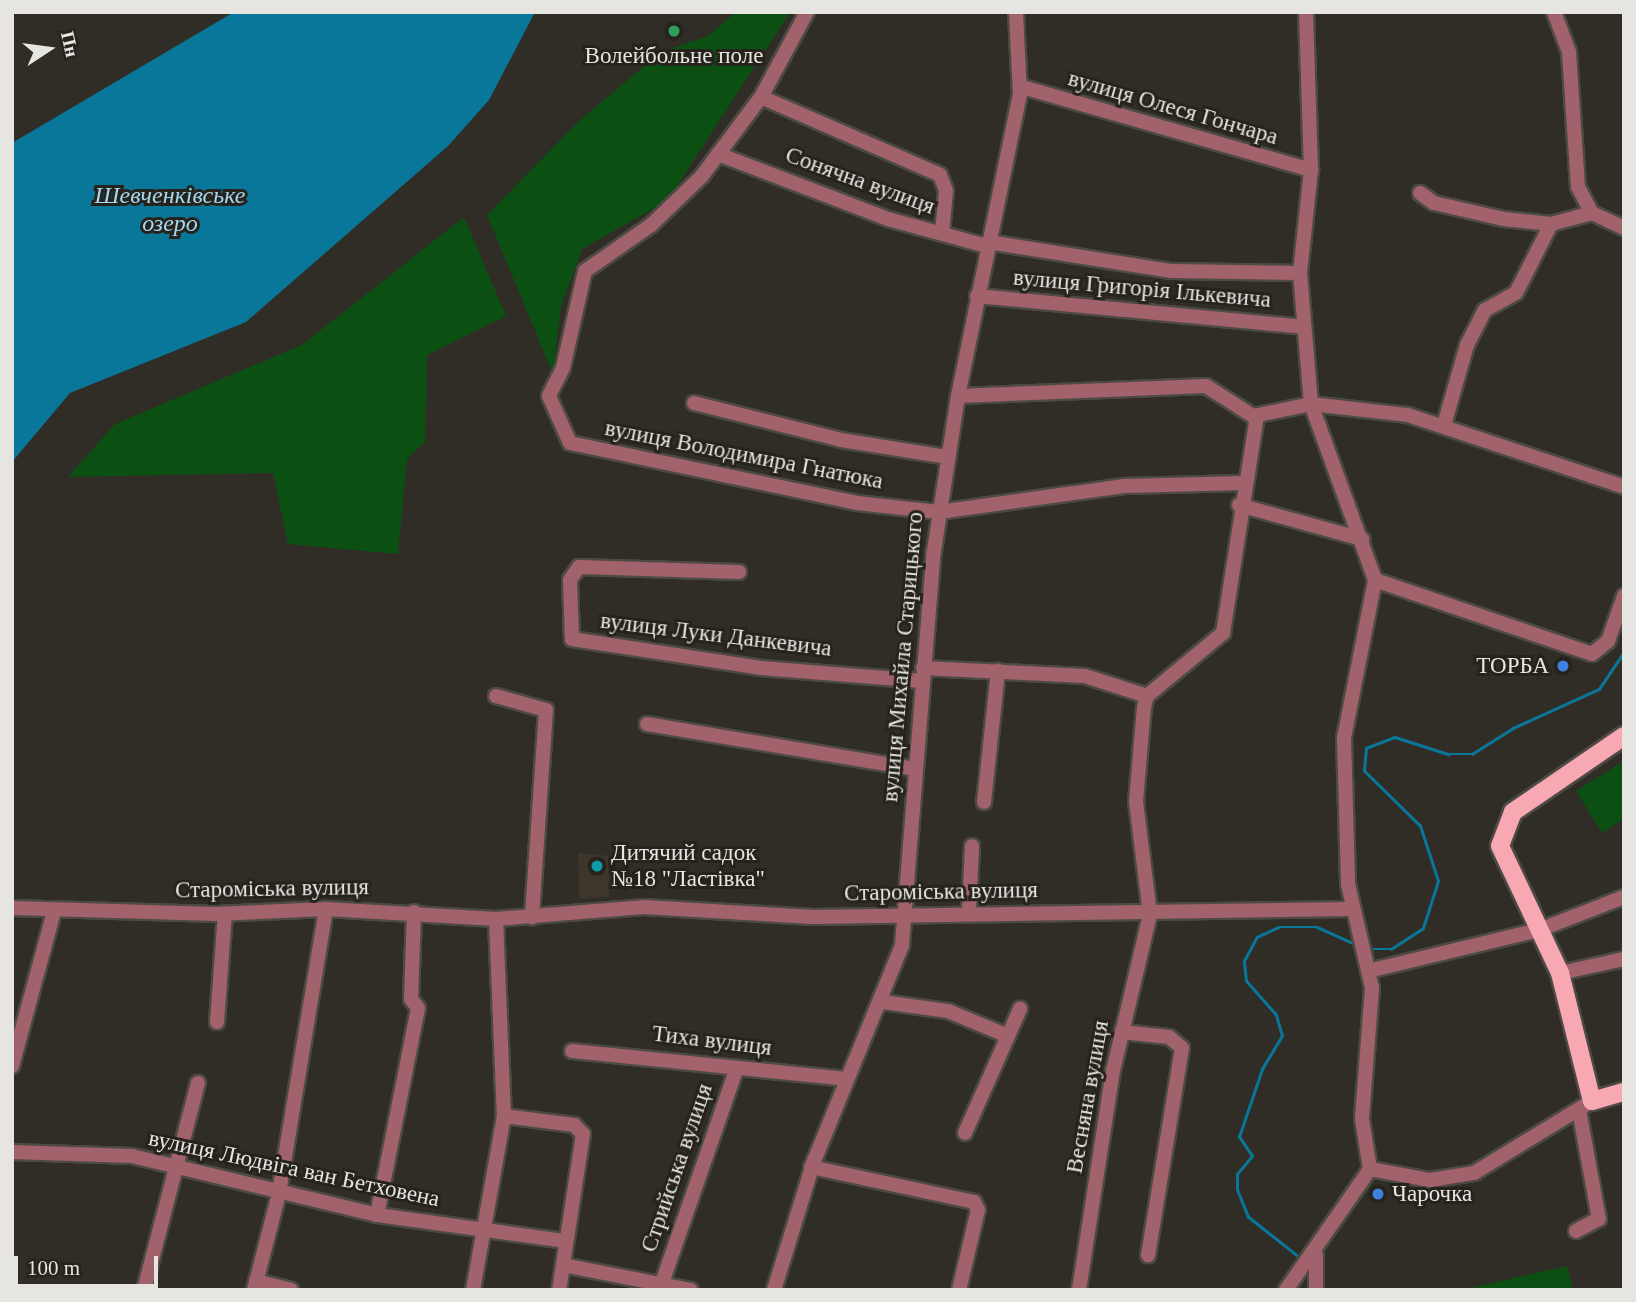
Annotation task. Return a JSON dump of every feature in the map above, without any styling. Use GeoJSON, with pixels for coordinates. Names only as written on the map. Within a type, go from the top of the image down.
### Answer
{"type":"FeatureCollection","features":[{"type":"Feature","properties":{"kind":"main road"},"geometry":{"type":"LineString","coordinates":[[1624,736],[1534,796],[1502,832],[1503,862],[1560,972],[1585,1105],[1624,1092]]}},
{"type":"Feature","properties":{"kind":"street"},"geometry":{"type":"LineString","coordinates":[[718,154],[761,97],[807,12]]}},
{"type":"Feature","properties":{"kind":"street","name":"вулиця Михайла Старицького"},"geometry":{"type":"LineString","coordinates":[[774,1290],[811,1167],[847,1079],[883,1002],[900,953],[939,512],[987,244],[1022,87],[1016,12]]}},
{"type":"Feature","properties":{"kind":"street"},"geometry":{"type":"LineString","coordinates":[[1286,1290],[1315,1255],[1370,1169],[1362,1119],[1368,971],[1351,909],[1344,738],[1375,580],[1311,404],[1300,273],[1311,170],[1306,12]]}},
{"type":"Feature","properties":{"kind":"street"},"geometry":{"type":"LineString","coordinates":[[1554,12],[1569,52],[1578,187],[1592,213],[1624,228]]}},
{"type":"Feature","properties":{"kind":"street","name":"вулиця Олеся Гончара"},"geometry":{"type":"LineString","coordinates":[[1022,87],[1311,170]]}},
{"type":"Feature","properties":{"kind":"street"},"geometry":{"type":"LineString","coordinates":[[761,97],[929,167],[945,186],[942,233]]}},
{"type":"Feature","properties":{"kind":"street","name":"Сонячна вулиця"},"geometry":{"type":"LineString","coordinates":[[718,154],[898,223],[987,244],[1172,271],[1300,273]]}},
{"type":"Feature","properties":{"kind":"street","name":"вулиця Володимира Гнатюка"},"geometry":{"type":"LineString","coordinates":[[718,154],[651,225],[586,271],[563,368],[549,396],[570,443],[857,503],[939,512],[1124,486],[1243,483]]}},
{"type":"Feature","properties":{"kind":"street"},"geometry":{"type":"LineString","coordinates":[[1420,193],[1452,208],[1551,224],[1592,213]]}},
{"type":"Feature","properties":{"kind":"street"},"geometry":{"type":"LineString","coordinates":[[1444,425],[1467,345],[1485,310],[1516,293],[1551,224]]}},
{"type":"Feature","properties":{"kind":"street","name":"вулиця Григорія Ількевича"},"geometry":{"type":"LineString","coordinates":[[977,296],[1303,327]]}},
{"type":"Feature","properties":{"kind":"street"},"geometry":{"type":"LineString","coordinates":[[958,396],[1206,386],[1257,416],[1311,404],[1391,412],[1444,425],[1624,487]]}},
{"type":"Feature","properties":{"kind":"street"},"geometry":{"type":"LineString","coordinates":[[694,403],[841,440],[947,457]]}},
{"type":"Feature","properties":{"kind":"street"},"geometry":{"type":"LineString","coordinates":[[1150,914],[1136,802],[1147,696],[1223,633],[1234,592],[1238,505],[1257,416]]}},
{"type":"Feature","properties":{"kind":"street"},"geometry":{"type":"LineString","coordinates":[[1238,505],[1362,540]]}},
{"type":"Feature","properties":{"kind":"street","name":"вулиця Луки Данкевича"},"geometry":{"type":"LineString","coordinates":[[738,572],[579,567],[570,580],[572,639],[761,668],[923,674],[998,671],[1085,676],[1147,696]]}},
{"type":"Feature","properties":{"kind":"street"},"geometry":{"type":"LineString","coordinates":[[1375,580],[1592,654],[1608,641],[1624,596]]}},
{"type":"Feature","properties":{"kind":"street"},"geometry":{"type":"LineString","coordinates":[[984,802],[998,671]]}},
{"type":"Feature","properties":{"kind":"street"},"geometry":{"type":"LineString","coordinates":[[496,696],[546,710],[532,918]]}},
{"type":"Feature","properties":{"kind":"street"},"geometry":{"type":"LineString","coordinates":[[647,724],[915,769]]}},
{"type":"Feature","properties":{"kind":"street"},"geometry":{"type":"LineString","coordinates":[[969,910],[972,846]]}},
{"type":"Feature","properties":{"kind":"street"},"geometry":{"type":"LineString","coordinates":[[1368,971],[1539,930],[1624,897]]}},
{"type":"Feature","properties":{"kind":"street","name":"Староміська вулиця"},"geometry":{"type":"LineString","coordinates":[[12,908],[225,914],[326,909],[414,912],[496,919],[643,907],[801,917],[969,910],[1150,914],[1351,909]]}},
{"type":"Feature","properties":{"kind":"street"},"geometry":{"type":"LineString","coordinates":[[291,1290],[255,1286],[279,1193],[326,909]]}},
{"type":"Feature","properties":{"kind":"street"},"geometry":{"type":"LineString","coordinates":[[12,1066],[54,911]]}},
{"type":"Feature","properties":{"kind":"street"},"geometry":{"type":"LineString","coordinates":[[377,1215],[418,1008],[411,999],[414,912]]}},
{"type":"Feature","properties":{"kind":"street"},"geometry":{"type":"LineString","coordinates":[[217,1022],[225,914]]}},
{"type":"Feature","properties":{"kind":"street","name":"Весняна вулиця"},"geometry":{"type":"LineString","coordinates":[[1079,1290],[1122,1032],[1150,914]]}},
{"type":"Feature","properties":{"kind":"street"},"geometry":{"type":"LineString","coordinates":[[473,1290],[481,1231],[504,1116],[496,919]]}},
{"type":"Feature","properties":{"kind":"street"},"geometry":{"type":"LineString","coordinates":[[1560,972],[1624,959]]}},
{"type":"Feature","properties":{"kind":"street"},"geometry":{"type":"LineString","coordinates":[[883,1002],[948,1011],[1008,1036]]}},
{"type":"Feature","properties":{"kind":"street"},"geometry":{"type":"LineString","coordinates":[[965,1133],[1020,1009]]}},
{"type":"Feature","properties":{"kind":"street"},"geometry":{"type":"LineString","coordinates":[[1122,1032],[1168,1037],[1182,1048],[1148,1255]]}},
{"type":"Feature","properties":{"kind":"street","name":"Тиха вулиця"},"geometry":{"type":"LineString","coordinates":[[572,1051],[847,1079]]}},
{"type":"Feature","properties":{"kind":"street","name":"Стрийська вулиця"},"geometry":{"type":"LineString","coordinates":[[662,1283],[737,1068]]}},
{"type":"Feature","properties":{"kind":"street"},"geometry":{"type":"LineString","coordinates":[[144,1290],[198,1083]]}},
{"type":"Feature","properties":{"kind":"street"},"geometry":{"type":"LineString","coordinates":[[1370,1169],[1430,1180],[1474,1173],[1585,1105],[1598,1219],[1576,1231]]}},
{"type":"Feature","properties":{"kind":"street"},"geometry":{"type":"LineString","coordinates":[[504,1116],[582,1131],[559,1290]]}},
{"type":"Feature","properties":{"kind":"street","name":"вулиця Людвіга ван Бетховена"},"geometry":{"type":"LineString","coordinates":[[12,1152],[121,1154],[177,1165],[279,1193],[377,1215],[564,1241]]}},
{"type":"Feature","properties":{"kind":"street"},"geometry":{"type":"LineString","coordinates":[[811,1167],[974,1202],[978,1210],[959,1290]]}},
{"type":"Feature","properties":{"kind":"street"},"geometry":{"type":"LineString","coordinates":[[1315,1255],[1316,1290]]}},
{"type":"Feature","properties":{"kind":"street"},"geometry":{"type":"LineString","coordinates":[[564,1265],[691,1290]]}},
{"type":"Feature","properties":{"kind":"shaded area"},"geometry":{"type":"Polygon","coordinates":[[[578,853],[610,856],[609,897],[579,899],[578,853]]]}},
{"type":"Feature","properties":{"kind":"green space"},"geometry":{"type":"Polygon","coordinates":[[[736,12],[790,12],[668,200],[582,249],[561,306],[553,374],[487,215],[579,121],[661,52],[708,36],[736,12]]]}},
{"type":"Feature","properties":{"kind":"green space"},"geometry":{"type":"Polygon","coordinates":[[[464,217],[506,316],[427,355],[425,442],[407,459],[398,554],[288,544],[273,473],[68,477],[115,424],[302,345],[464,217]]]}},
{"type":"Feature","properties":{"kind":"green space"},"geometry":{"type":"Polygon","coordinates":[[[1624,761],[1624,819],[1602,833],[1576,791],[1624,761]]]}},
{"type":"Feature","properties":{"kind":"green space"},"geometry":{"type":"Polygon","coordinates":[[[1567,1266],[1573,1290],[1466,1289],[1567,1266]]]}},
{"type":"Feature","properties":{"kind":"water","name":"Шевченківське озеро"},"geometry":{"type":"Polygon","coordinates":[[[234,12],[535,12],[489,100],[448,146],[246,322],[70,393],[12,462],[12,143],[234,12]]]}},
{"type":"Feature","properties":{"kind":"waterway"},"geometry":{"type":"LineString","coordinates":[[1368,949],[1391,949],[1423,928],[1438,881],[1420,826],[1364,771],[1366,748],[1395,737],[1448,754],[1472,754],[1513,728],[1599,689],[1624,652]]}},
{"type":"Feature","properties":{"kind":"waterway"},"geometry":{"type":"LineString","coordinates":[[1301,1259],[1248,1217],[1237,1190],[1237,1174],[1252,1156],[1239,1137],[1262,1069],[1282,1036],[1276,1015],[1246,981],[1244,961],[1257,937],[1278,927],[1317,927],[1355,944]]}},
{"type":"Feature","properties":{"kind":"place","name":"Волейбольне поле"},"geometry":{"type":"Point","coordinates":[674,31]}},
{"type":"Feature","properties":{"kind":"place","name":"ТОРБА"},"geometry":{"type":"Point","coordinates":[1563,666]}},
{"type":"Feature","properties":{"kind":"place","name":"Дитячий садок №18 \"Ластівка\""},"geometry":{"type":"Point","coordinates":[597,866]}},
{"type":"Feature","properties":{"kind":"place","name":"Чарочка"},"geometry":{"type":"Point","coordinates":[1378,1194]}}]}
